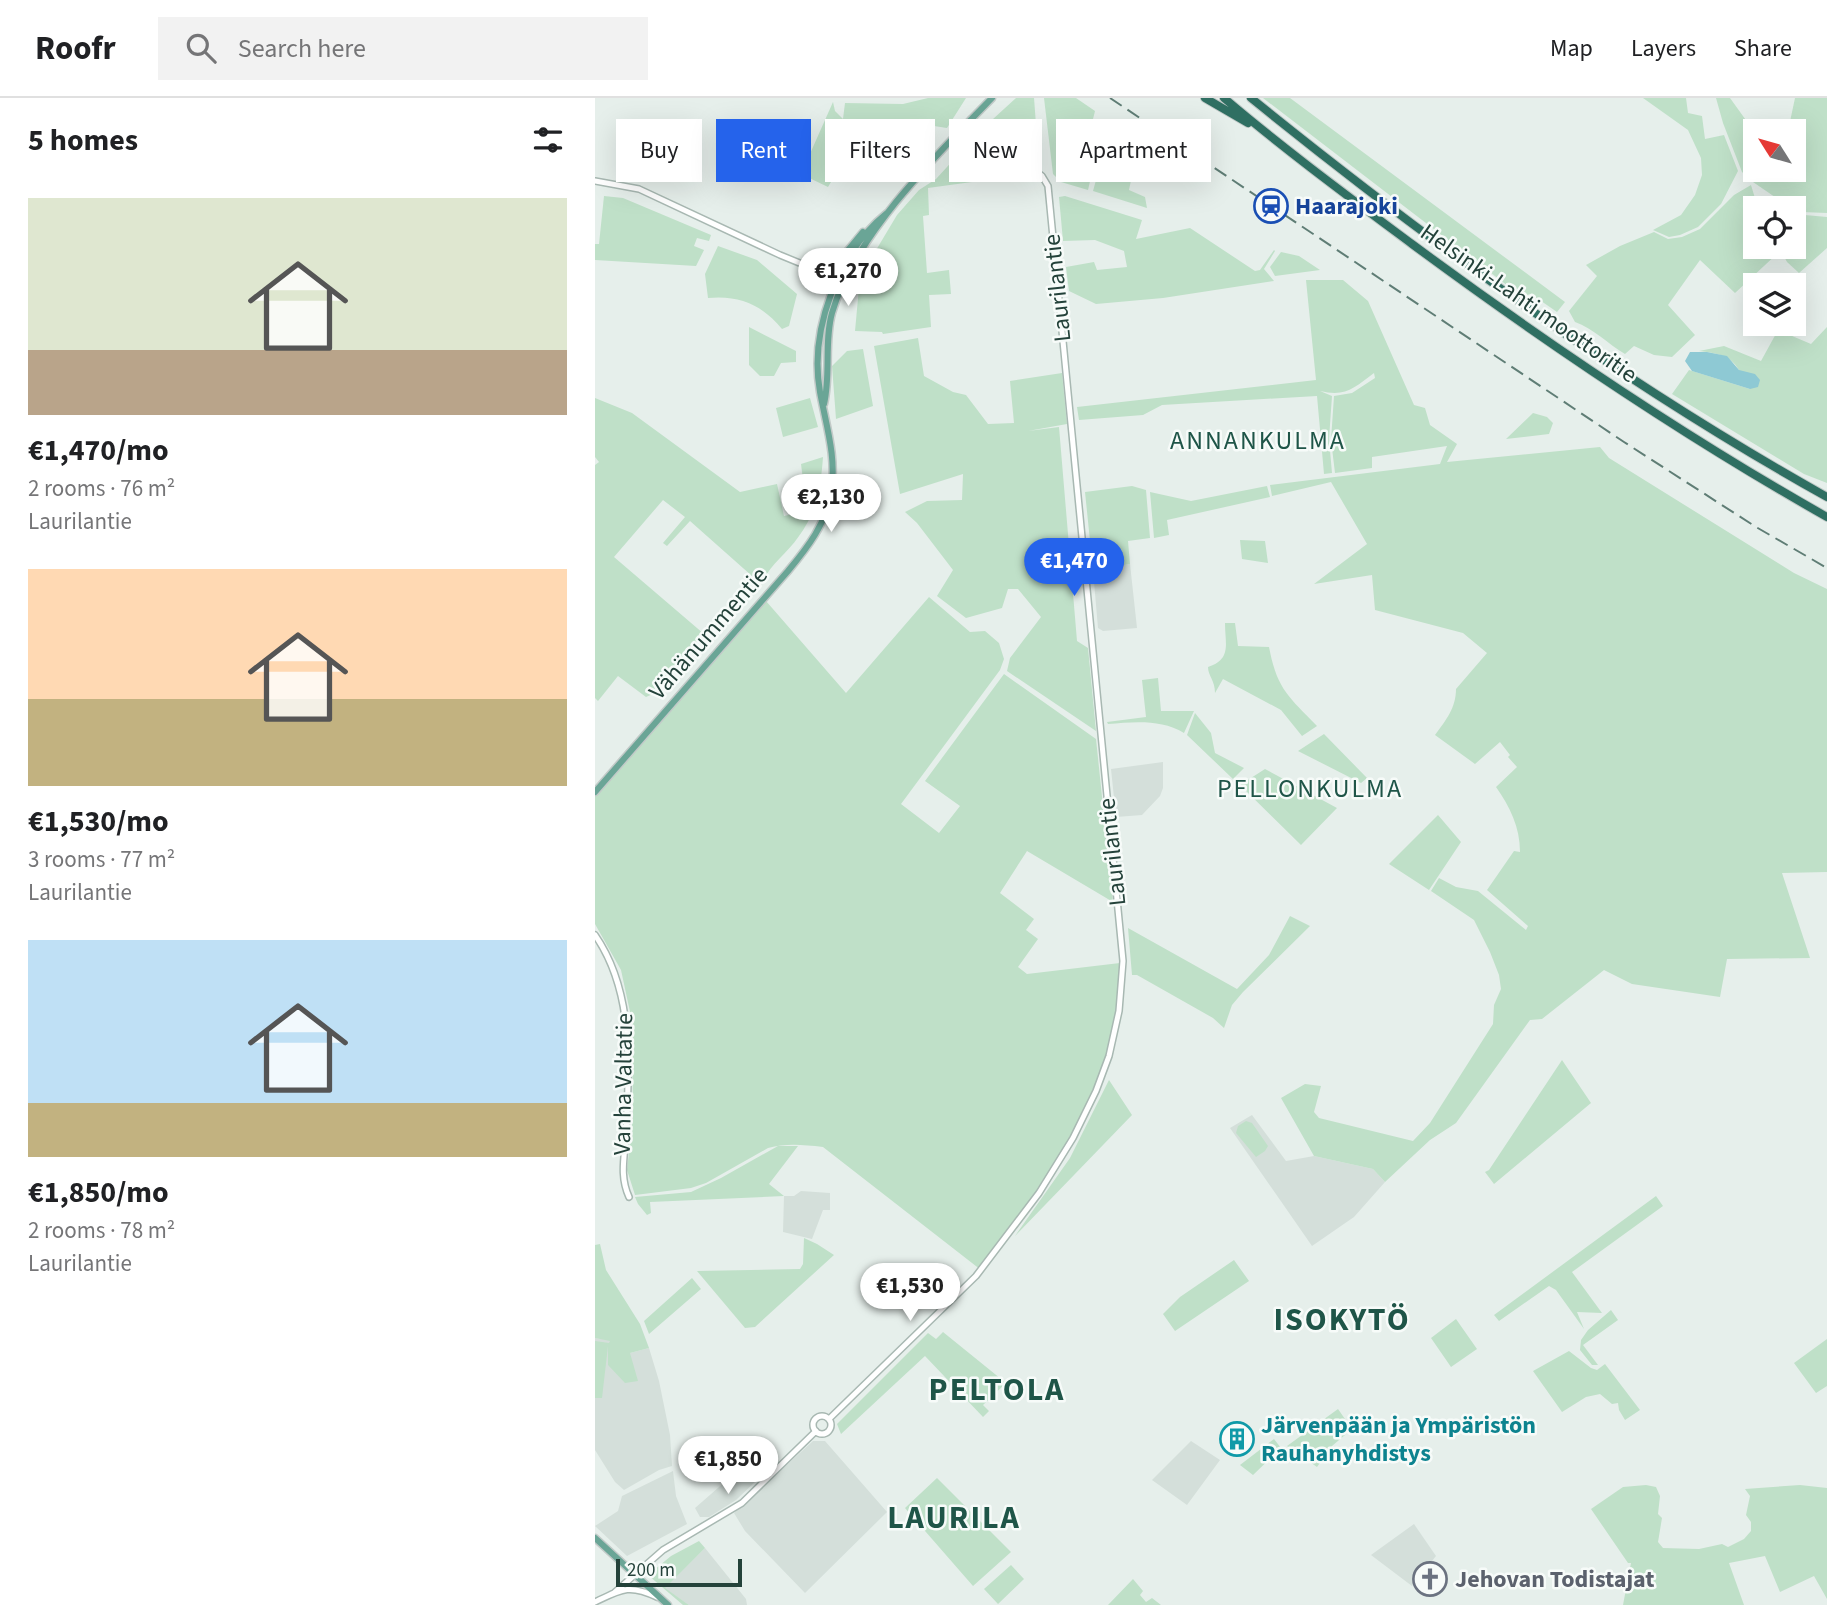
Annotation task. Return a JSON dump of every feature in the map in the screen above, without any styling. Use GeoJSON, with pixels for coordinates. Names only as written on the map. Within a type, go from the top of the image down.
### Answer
{"type":"FeatureCollection","features":[{"type":"Feature","properties":{"kind":"highway"},"geometry":{"type":"LineString","coordinates":[[1205,98],[1278,141]]}},
{"type":"Feature","properties":{"kind":"highway","name":"Helsinki-Lahti moottoritie"},"geometry":{"type":"LineString","coordinates":[[1224,98],[1359,204],[1572,359],[1652,412],[1827,517]]}},
{"type":"Feature","properties":{"kind":"highway","name":"Helsinki-Lahti moottoritie"},"geometry":{"type":"LineString","coordinates":[[1251,98],[1360,184],[1538,314],[1660,398],[1827,497]]}},
{"type":"Feature","properties":{"kind":"main road","name":"Vähänummentie"},"geometry":{"type":"LineString","coordinates":[[971,119],[992,98]]}},
{"type":"Feature","properties":{"kind":"main road","name":"Vähänummentie"},"geometry":{"type":"LineString","coordinates":[[839,283],[887,213],[949,144]]}},
{"type":"Feature","properties":{"kind":"main road","name":"Vähänummentie"},"geometry":{"type":"LineString","coordinates":[[595,792],[788,571],[816,534],[828,506],[833,480],[832,451],[824,404],[831,316],[839,283],[853,253],[878,220],[887,213]]}},
{"type":"Feature","properties":{"kind":"main road"},"geometry":{"type":"LineString","coordinates":[[824,273],[835,266],[878,220]]}},
{"type":"Feature","properties":{"kind":"main road"},"geometry":{"type":"LineString","coordinates":[[595,1538],[668,1605]]}},
{"type":"Feature","properties":{"kind":"street","name":"Laurilantie"},"geometry":{"type":"LineString","coordinates":[[828,1419],[976,1276],[1039,1193],[1073,1138],[1096,1091],[1109,1055],[1119,1011],[1123,961],[1048,186],[1042,176]]}},
{"type":"Feature","properties":{"kind":"street"},"geometry":{"type":"LineString","coordinates":[[595,181],[639,189],[839,283]]}},
{"type":"Feature","properties":{"kind":"street"},"geometry":{"type":"LineString","coordinates":[[810,269],[824,273],[839,283]]}},
{"type":"Feature","properties":{"kind":"street","name":"Vanha Valtatie"},"geometry":{"type":"LineString","coordinates":[[595,936],[614,970],[624,1004],[627,1091],[626,1144],[622,1171],[623,1185],[629,1196]]}},
{"type":"Feature","properties":{"kind":"street"},"geometry":{"type":"LineString","coordinates":[[823,1416],[828,1419],[831,1424],[828,1432],[821,1434],[816,1431],[813,1426],[817,1418],[823,1416]]}},
{"type":"Feature","properties":{"kind":"street"},"geometry":{"type":"LineString","coordinates":[[614,1592],[663,1550],[742,1503],[816,1431]]}},
{"type":"Feature","properties":{"kind":"street"},"geometry":{"type":"LineString","coordinates":[[595,1602],[629,1588],[639,1589],[661,1599]]}},
{"type":"Feature","properties":{"kind":"shaded area"},"geometry":{"type":"Polygon","coordinates":[[[1130,564],[1137,628],[1103,631],[1098,628],[1093,570],[1130,564]]]}},
{"type":"Feature","properties":{"kind":"shaded area"},"geometry":{"type":"Polygon","coordinates":[[[1163,762],[1163,788],[1160,796],[1142,815],[1116,817],[1111,769],[1163,762]]]}},
{"type":"Feature","properties":{"kind":"shaded area"},"geometry":{"type":"Polygon","coordinates":[[[1252,1115],[1286,1161],[1314,1156],[1373,1169],[1385,1182],[1354,1217],[1312,1246],[1230,1128],[1252,1115]]]}},
{"type":"Feature","properties":{"kind":"shaded area"},"geometry":{"type":"Polygon","coordinates":[[[801,1191],[830,1193],[830,1210],[823,1210],[812,1239],[783,1232],[784,1196],[794,1196],[801,1191]]]}},
{"type":"Feature","properties":{"kind":"shaded area"},"geometry":{"type":"Polygon","coordinates":[[[595,1338],[610,1340],[630,1353],[649,1348],[670,1435],[672,1466],[659,1470],[624,1490],[615,1482],[595,1450],[595,1338]]]}},
{"type":"Feature","properties":{"kind":"shaded area"},"geometry":{"type":"Polygon","coordinates":[[[813,1441],[825,1441],[887,1512],[805,1593],[745,1531],[734,1513],[813,1441]]]}},
{"type":"Feature","properties":{"kind":"shaded area"},"geometry":{"type":"Polygon","coordinates":[[[1191,1441],[1220,1460],[1187,1505],[1152,1480],[1191,1441]]]}},
{"type":"Feature","properties":{"kind":"shaded area"},"geometry":{"type":"Polygon","coordinates":[[[742,1467],[756,1481],[736,1500],[709,1517],[700,1517],[695,1508],[742,1467]]]}},
{"type":"Feature","properties":{"kind":"shaded area"},"geometry":{"type":"Polygon","coordinates":[[[673,1471],[676,1496],[687,1524],[627,1556],[595,1526],[618,1511],[622,1496],[673,1471]]]}},
{"type":"Feature","properties":{"kind":"shaded area"},"geometry":{"type":"Polygon","coordinates":[[[1414,1524],[1436,1556],[1412,1586],[1371,1555],[1414,1524]]]}},
{"type":"Feature","properties":{"kind":"shaded area"},"geometry":{"type":"Polygon","coordinates":[[[705,1548],[746,1599],[747,1605],[689,1605],[664,1588],[705,1548]]]}},
{"type":"Feature","properties":{"kind":"green space"},"geometry":{"type":"Polygon","coordinates":[[[928,98],[966,98],[953,119],[949,119],[947,128],[935,126],[935,119],[843,119],[845,103],[903,104],[928,98]]]}},
{"type":"Feature","properties":{"kind":"green space"},"geometry":{"type":"Polygon","coordinates":[[[1016,98],[1034,98],[1036,119],[993,119],[1016,98]]]}},
{"type":"Feature","properties":{"kind":"green space"},"geometry":{"type":"Polygon","coordinates":[[[1044,98],[1076,98],[1095,111],[1093,119],[1056,119],[1056,177],[1053,174],[1044,98]]]}},
{"type":"Feature","properties":{"kind":"green space"},"geometry":{"type":"Polygon","coordinates":[[[1263,98],[1290,98],[1565,302],[1557,312],[1531,294],[1521,296],[1263,98]]]}},
{"type":"Feature","properties":{"kind":"green space"},"geometry":{"type":"Polygon","coordinates":[[[1643,98],[1686,98],[1688,113],[1702,116],[1705,139],[1724,135],[1738,171],[1721,204],[1698,227],[1680,235],[1669,237],[1653,230],[1681,215],[1695,195],[1702,175],[1701,158],[1688,130],[1643,98]]]}},
{"type":"Feature","properties":{"kind":"green space"},"geometry":{"type":"Polygon","coordinates":[[[1716,98],[1730,98],[1745,119],[1743,119],[1743,173],[1742,172],[1716,98]]]}},
{"type":"Feature","properties":{"kind":"green space"},"geometry":{"type":"Polygon","coordinates":[[[1795,98],[1827,98],[1827,213],[1806,212],[1806,196],[1773,196],[1753,182],[1806,182],[1806,119],[1791,119],[1795,98]]]}},
{"type":"Feature","properties":{"kind":"green space"},"geometry":{"type":"Polygon","coordinates":[[[833,102],[835,111],[843,119],[825,119],[833,102]]]}},
{"type":"Feature","properties":{"kind":"green space"},"geometry":{"type":"Polygon","coordinates":[[[825,120],[825,182],[831,182],[828,187],[811,179],[811,152],[825,120]]]}},
{"type":"Feature","properties":{"kind":"green space"},"geometry":{"type":"Polygon","coordinates":[[[949,165],[949,182],[972,182],[928,188],[929,215],[923,216],[927,273],[949,270],[951,294],[929,295],[931,327],[883,334],[855,331],[860,277],[897,215],[919,190],[936,179],[949,165]]]}},
{"type":"Feature","properties":{"kind":"green space"},"geometry":{"type":"Polygon","coordinates":[[[1061,182],[1090,182],[1088,190],[1061,182]]]}},
{"type":"Feature","properties":{"kind":"green space"},"geometry":{"type":"Polygon","coordinates":[[[1095,182],[1131,182],[1129,190],[1145,197],[1147,208],[1093,191],[1095,182]]]}},
{"type":"Feature","properties":{"kind":"green space"},"geometry":{"type":"Polygon","coordinates":[[[1751,185],[1754,196],[1743,196],[1743,259],[1771,259],[1756,273],[1743,273],[1743,286],[1735,293],[1700,260],[1668,305],[1695,335],[1672,357],[1654,355],[1634,346],[1625,354],[1575,322],[1569,311],[1597,276],[1586,265],[1620,246],[1654,232],[1668,239],[1682,237],[1700,229],[1734,195],[1751,185]]]}},
{"type":"Feature","properties":{"kind":"green space"},"geometry":{"type":"Polygon","coordinates":[[[604,196],[623,198],[711,235],[709,241],[697,238],[694,246],[704,250],[696,266],[595,260],[595,244],[599,244],[604,196]]]}},
{"type":"Feature","properties":{"kind":"green space"},"geometry":{"type":"Polygon","coordinates":[[[1065,196],[1142,220],[1136,239],[1190,228],[1255,271],[1260,270],[1274,250],[1264,269],[1274,281],[1163,298],[1096,304],[1069,291],[1066,267],[1094,262],[1097,270],[1127,267],[1124,251],[1095,240],[1063,241],[1059,197],[1065,196]]]}},
{"type":"Feature","properties":{"kind":"green space"},"geometry":{"type":"Polygon","coordinates":[[[1806,215],[1827,217],[1827,248],[1799,273],[1785,259],[1806,259],[1806,215]]]}},
{"type":"Feature","properties":{"kind":"green space"},"geometry":{"type":"Polygon","coordinates":[[[718,246],[757,260],[797,294],[789,326],[782,329],[767,314],[749,303],[730,298],[708,298],[705,274],[718,246]]]}},
{"type":"Feature","properties":{"kind":"green space"},"geometry":{"type":"Polygon","coordinates":[[[1281,252],[1299,256],[1320,270],[1275,276],[1270,267],[1281,252]]]}},
{"type":"Feature","properties":{"kind":"green space"},"geometry":{"type":"Polygon","coordinates":[[[1306,280],[1343,280],[1368,301],[1414,405],[1425,408],[1430,425],[1457,444],[1447,462],[1600,447],[1609,458],[1794,573],[1827,589],[1827,872],[1782,873],[1810,958],[1727,959],[1720,997],[1632,984],[1604,970],[1542,1019],[1530,1020],[1456,1123],[1430,1140],[1385,1182],[1373,1169],[1314,1156],[1281,1098],[1305,1084],[1321,1086],[1314,1112],[1319,1118],[1413,1141],[1430,1123],[1493,1024],[1494,1005],[1501,989],[1490,952],[1474,920],[1431,891],[1439,878],[1456,887],[1478,891],[1526,930],[1528,926],[1487,890],[1514,851],[1520,852],[1513,818],[1496,787],[1517,767],[1500,742],[1475,764],[1435,735],[1452,708],[1456,689],[1487,653],[1463,633],[1375,610],[1372,575],[1314,584],[1367,544],[1331,482],[1272,496],[1270,485],[1440,464],[1447,446],[1372,457],[1372,468],[1335,473],[1331,440],[1334,396],[1352,393],[1375,378],[1374,373],[1343,392],[1320,391],[1332,396],[1329,439],[1332,473],[1324,474],[1317,396],[1162,405],[1143,415],[1079,420],[1077,407],[1316,380],[1306,280]]]}},
{"type":"Feature","properties":{"kind":"green space"},"geometry":{"type":"Polygon","coordinates":[[[749,327],[796,351],[796,362],[781,363],[774,376],[760,376],[749,365],[749,327]]]}},
{"type":"Feature","properties":{"kind":"green space"},"geometry":{"type":"Polygon","coordinates":[[[1827,327],[1827,483],[1804,474],[1672,394],[1689,370],[1750,389],[1731,360],[1719,354],[1699,351],[1724,346],[1761,361],[1775,336],[1792,336],[1811,344],[1827,327]]]}},
{"type":"Feature","properties":{"kind":"green space"},"geometry":{"type":"Polygon","coordinates":[[[918,338],[924,376],[953,392],[966,395],[988,424],[1014,423],[1010,381],[1062,373],[1067,424],[1028,431],[1059,427],[1077,641],[1088,648],[1096,731],[1007,671],[1010,658],[1041,617],[1018,589],[1008,589],[1002,608],[966,618],[937,596],[953,570],[917,523],[905,512],[927,501],[962,500],[963,474],[900,494],[874,346],[918,338]]]}},
{"type":"Feature","properties":{"kind":"green space"},"geometry":{"type":"Polygon","coordinates":[[[863,349],[873,406],[836,419],[832,366],[847,351],[863,349]]]}},
{"type":"Feature","properties":{"kind":"green space"},"geometry":{"type":"Polygon","coordinates":[[[595,398],[632,413],[740,492],[777,484],[784,516],[807,511],[801,464],[823,457],[819,488],[810,517],[799,536],[761,584],[690,521],[667,546],[663,543],[685,517],[663,500],[614,557],[704,634],[653,694],[646,697],[618,676],[598,701],[595,698],[595,465],[599,462],[595,457],[595,398]]]}},
{"type":"Feature","properties":{"kind":"green space"},"geometry":{"type":"Polygon","coordinates":[[[810,398],[818,427],[783,437],[776,408],[810,398]]]}},
{"type":"Feature","properties":{"kind":"green space"},"geometry":{"type":"Polygon","coordinates":[[[1533,413],[1547,417],[1553,423],[1549,434],[1506,439],[1533,413]]]}},
{"type":"Feature","properties":{"kind":"green space"},"geometry":{"type":"Polygon","coordinates":[[[1132,486],[1146,490],[1150,538],[1128,541],[1130,564],[1093,570],[1085,492],[1132,486]]]}},
{"type":"Feature","properties":{"kind":"green space"},"geometry":{"type":"Polygon","coordinates":[[[1267,486],[1270,497],[1167,520],[1169,535],[1154,538],[1150,492],[1191,501],[1267,486]]]}},
{"type":"Feature","properties":{"kind":"green space"},"geometry":{"type":"Polygon","coordinates":[[[1240,540],[1265,541],[1268,563],[1242,559],[1240,540]]]}},
{"type":"Feature","properties":{"kind":"green space"},"geometry":{"type":"Polygon","coordinates":[[[929,597],[970,632],[985,631],[999,643],[1004,659],[1000,670],[901,804],[939,833],[960,806],[925,781],[1004,674],[1096,739],[1113,902],[1027,851],[1000,893],[1034,919],[1026,930],[1038,939],[1018,967],[1027,974],[1123,961],[1115,1034],[1096,1087],[1053,1168],[981,1270],[823,1147],[788,1145],[768,1148],[706,1183],[691,1188],[635,1195],[627,1170],[633,1116],[632,1021],[621,970],[595,924],[595,796],[766,601],[846,693],[929,597]]]}},
{"type":"Feature","properties":{"kind":"green space"},"geometry":{"type":"Polygon","coordinates":[[[1225,623],[1235,623],[1238,646],[1269,647],[1280,683],[1317,726],[1302,736],[1281,710],[1223,679],[1215,693],[1208,667],[1216,664],[1224,655],[1225,623]]]}},
{"type":"Feature","properties":{"kind":"green space"},"geometry":{"type":"Polygon","coordinates":[[[1158,678],[1161,711],[1194,711],[1184,733],[1157,723],[1108,724],[1107,722],[1146,717],[1142,680],[1158,678]]]}},
{"type":"Feature","properties":{"kind":"green space"},"geometry":{"type":"Polygon","coordinates":[[[1195,713],[1211,733],[1215,753],[1244,768],[1233,779],[1187,735],[1195,713]]]}},
{"type":"Feature","properties":{"kind":"green space"},"geometry":{"type":"Polygon","coordinates":[[[1324,734],[1367,778],[1361,783],[1298,751],[1324,734]]]}},
{"type":"Feature","properties":{"kind":"green space"},"geometry":{"type":"Polygon","coordinates":[[[1265,769],[1337,808],[1301,845],[1240,785],[1265,769]]]}},
{"type":"Feature","properties":{"kind":"green space"},"geometry":{"type":"Polygon","coordinates":[[[1438,815],[1461,842],[1429,890],[1389,864],[1438,815]]]}},
{"type":"Feature","properties":{"kind":"green space"},"geometry":{"type":"Polygon","coordinates":[[[1290,916],[1310,926],[1232,1005],[1224,1028],[1213,1018],[1137,975],[1132,975],[1128,928],[1237,989],[1269,955],[1290,916]]]}},
{"type":"Feature","properties":{"kind":"green space"},"geometry":{"type":"Polygon","coordinates":[[[1562,1060],[1591,1103],[1494,1184],[1485,1172],[1489,1170],[1562,1060]]]}},
{"type":"Feature","properties":{"kind":"green space"},"geometry":{"type":"Polygon","coordinates":[[[1109,1080],[1132,1115],[1015,1236],[1070,1158],[1109,1080]]]}},
{"type":"Feature","properties":{"kind":"green space"},"geometry":{"type":"Polygon","coordinates":[[[1246,1121],[1252,1123],[1268,1146],[1256,1157],[1236,1133],[1238,1126],[1246,1121]]]}},
{"type":"Feature","properties":{"kind":"green space"},"geometry":{"type":"Polygon","coordinates":[[[778,1146],[798,1146],[769,1184],[784,1196],[650,1202],[651,1213],[647,1215],[635,1197],[691,1192],[778,1146]]]}},
{"type":"Feature","properties":{"kind":"green space"},"geometry":{"type":"Polygon","coordinates":[[[1656,1196],[1663,1206],[1572,1272],[1602,1313],[1577,1312],[1584,1329],[1556,1290],[1549,1286],[1499,1321],[1494,1315],[1656,1196]]]}},
{"type":"Feature","properties":{"kind":"green space"},"geometry":{"type":"Polygon","coordinates":[[[804,1238],[834,1255],[755,1327],[745,1328],[697,1271],[800,1269],[803,1264],[804,1238]]]}},
{"type":"Feature","properties":{"kind":"green space"},"geometry":{"type":"Polygon","coordinates":[[[600,1244],[606,1270],[640,1324],[649,1348],[630,1353],[638,1381],[625,1383],[608,1365],[608,1346],[602,1398],[595,1398],[595,1341],[610,1341],[595,1338],[595,1245],[600,1244]]]}},
{"type":"Feature","properties":{"kind":"green space"},"geometry":{"type":"Polygon","coordinates":[[[1234,1260],[1249,1281],[1175,1331],[1163,1314],[1180,1297],[1234,1260]]]}},
{"type":"Feature","properties":{"kind":"green space"},"geometry":{"type":"Polygon","coordinates":[[[692,1278],[701,1289],[649,1334],[644,1321],[692,1278]]]}},
{"type":"Feature","properties":{"kind":"green space"},"geometry":{"type":"Polygon","coordinates":[[[1611,1310],[1618,1320],[1583,1345],[1598,1365],[1592,1365],[1580,1350],[1581,1340],[1588,1330],[1611,1310]]]}},
{"type":"Feature","properties":{"kind":"green space"},"geometry":{"type":"Polygon","coordinates":[[[1456,1319],[1477,1349],[1451,1367],[1431,1338],[1456,1319]]]}},
{"type":"Feature","properties":{"kind":"green space"},"geometry":{"type":"Polygon","coordinates":[[[943,1332],[1006,1383],[983,1405],[989,1411],[983,1417],[925,1356],[841,1434],[837,1424],[928,1333],[936,1339],[943,1332]]]}},
{"type":"Feature","properties":{"kind":"green space"},"geometry":{"type":"Polygon","coordinates":[[[1827,1339],[1827,1386],[1816,1393],[1794,1363],[1827,1339]]]}},
{"type":"Feature","properties":{"kind":"green space"},"geometry":{"type":"Polygon","coordinates":[[[1569,1351],[1591,1368],[1597,1370],[1605,1364],[1640,1410],[1625,1420],[1618,1403],[1612,1404],[1600,1394],[1586,1397],[1562,1412],[1533,1371],[1569,1351]]]}},
{"type":"Feature","properties":{"kind":"green space"},"geometry":{"type":"Polygon","coordinates":[[[1338,1409],[1352,1429],[1332,1446],[1317,1467],[1287,1446],[1338,1409]]]}},
{"type":"Feature","properties":{"kind":"green space"},"geometry":{"type":"Polygon","coordinates":[[[1274,1439],[1281,1448],[1253,1475],[1240,1465],[1274,1439]]]}},
{"type":"Feature","properties":{"kind":"green space"},"geometry":{"type":"Polygon","coordinates":[[[937,1478],[1011,1552],[973,1586],[905,1508],[937,1478]]]}},
{"type":"Feature","properties":{"kind":"green space"},"geometry":{"type":"Polygon","coordinates":[[[1800,1485],[1827,1488],[1827,1599],[1814,1576],[1780,1592],[1765,1556],[1729,1563],[1744,1605],[1623,1605],[1631,1563],[1628,1563],[1591,1509],[1623,1487],[1656,1487],[1660,1496],[1658,1514],[1662,1518],[1658,1542],[1663,1548],[1699,1549],[1722,1544],[1728,1547],[1744,1539],[1751,1531],[1751,1522],[1746,1515],[1750,1496],[1745,1489],[1800,1485]]]}},
{"type":"Feature","properties":{"kind":"green space"},"geometry":{"type":"Polygon","coordinates":[[[699,1541],[705,1548],[665,1588],[689,1605],[683,1605],[648,1575],[671,1556],[699,1541]]]}},
{"type":"Feature","properties":{"kind":"green space"},"geometry":{"type":"Polygon","coordinates":[[[1011,1565],[1024,1579],[998,1604],[984,1589],[1011,1565]]]}},
{"type":"Feature","properties":{"kind":"green space"},"geometry":{"type":"Polygon","coordinates":[[[1133,1579],[1143,1591],[1140,1595],[1146,1602],[1152,1598],[1161,1605],[1108,1605],[1133,1579]]]}},
{"type":"Feature","properties":{"kind":"water"},"geometry":{"type":"Polygon","coordinates":[[[1690,352],[1727,356],[1739,370],[1755,374],[1760,380],[1758,387],[1750,389],[1692,371],[1685,361],[1690,352]]]}},
{"type":"Feature","properties":{"kind":"railway"},"geometry":{"type":"LineString","coordinates":[[1110,98],[1624,442],[1756,527],[1827,568]]}},
{"type":"Feature","properties":{"kind":"place","name":"Haarajoki"},"geometry":{"type":"Point","coordinates":[1271,206]}},
{"type":"Feature","properties":{"kind":"place","name":"Järvenpään ja Ympäristön Rauhanyhdistys"},"geometry":{"type":"Point","coordinates":[1237,1439]}},
{"type":"Feature","properties":{"kind":"place","name":"Jehovan Todistajat"},"geometry":{"type":"Point","coordinates":[1430,1579]}},
{"type":"Feature","properties":{"kind":"district","name":"ANNANKULMA"},"geometry":{"type":"Point","coordinates":[1258,440]}},
{"type":"Feature","properties":{"kind":"district","name":"PELLONKULMA"},"geometry":{"type":"Point","coordinates":[1310,788]}},
{"type":"Feature","properties":{"kind":"district","name":"ISOKYTÖ"},"geometry":{"type":"Point","coordinates":[1342,1319]}},
{"type":"Feature","properties":{"kind":"district","name":"PELTOLA"},"geometry":{"type":"Point","coordinates":[997,1389]}},
{"type":"Feature","properties":{"kind":"district","name":"LAURILA"},"geometry":{"type":"Point","coordinates":[954,1517]}}]}
